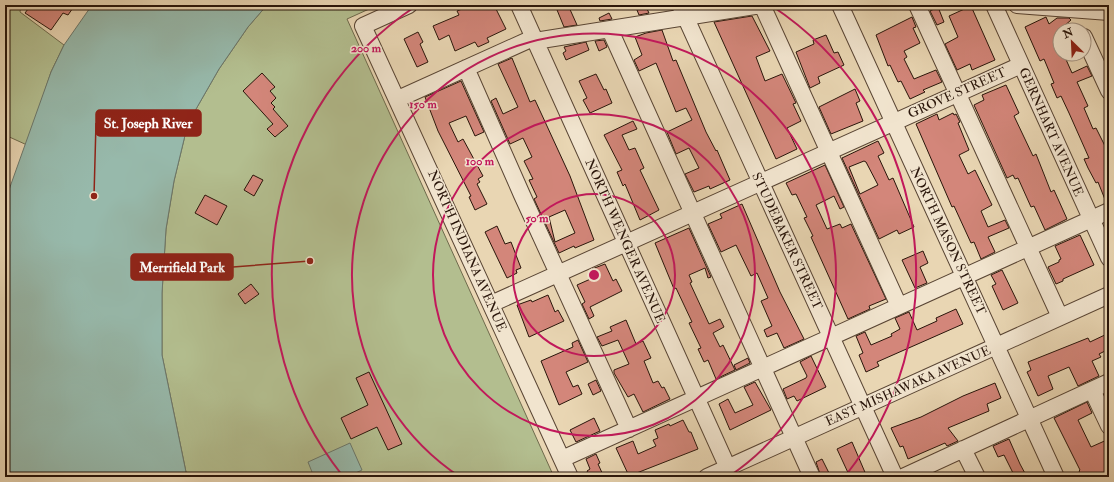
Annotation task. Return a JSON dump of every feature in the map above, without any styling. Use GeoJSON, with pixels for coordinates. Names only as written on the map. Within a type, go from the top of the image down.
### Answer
{"type":"FeatureCollection","features":[{"type":"Feature","properties":{"kind":"street","name":"NORTH INDIANA AVENUE"},"geometry":{"type":"LineString","coordinates":[[409,5],[362,26],[398,99],[570,477]]}},
{"type":"Feature","properties":{"kind":"street","name":"NORTH WENGER AVENUE"},"geometry":{"type":"LineString","coordinates":[[519,5],[730,472]]}},
{"type":"Feature","properties":{"kind":"street"},"geometry":{"type":"LineString","coordinates":[[398,99],[534,39],[610,30],[683,11],[762,5],[899,306]]}},
{"type":"Feature","properties":{"kind":"street","name":"NORTH MASON STREET"},"geometry":{"type":"LineString","coordinates":[[840,5],[1056,477]]}},
{"type":"Feature","properties":{"kind":"street"},"geometry":{"type":"LineString","coordinates":[[916,5],[958,93],[1060,317]]}},
{"type":"Feature","properties":{"kind":"street","name":"GERNHART AVENUE"},"geometry":{"type":"LineString","coordinates":[[994,5],[1109,258]]}},
{"type":"Feature","properties":{"kind":"street"},"geometry":{"type":"LineString","coordinates":[[1017,5],[1073,11],[1109,12]]}},
{"type":"Feature","properties":{"kind":"street","name":"STUDEBAKER STREET"},"geometry":{"type":"LineString","coordinates":[[683,11],[895,477]]}},
{"type":"Feature","properties":{"kind":"street"},"geometry":{"type":"LineString","coordinates":[[1073,11],[1078,22]]}},
{"type":"Feature","properties":{"kind":"street"},"geometry":{"type":"LineString","coordinates":[[610,30],[812,477]]}},
{"type":"Feature","properties":{"kind":"street"},"geometry":{"type":"LineString","coordinates":[[1092,54],[1109,91]]}},
{"type":"Feature","properties":{"kind":"street","name":"GROVE STREET"},"geometry":{"type":"LineString","coordinates":[[491,304],[1021,65]]}},
{"type":"Feature","properties":{"kind":"street"},"geometry":{"type":"LineString","coordinates":[[466,68],[522,195],[559,273],[629,429]]}},
{"type":"Feature","properties":{"kind":"street"},"geometry":{"type":"LineString","coordinates":[[562,459],[1109,211]]}},
{"type":"Feature","properties":{"kind":"street","name":"EAST MISHAWAKA AVENUE"},"geometry":{"type":"LineString","coordinates":[[707,477],[730,472],[794,438],[1109,295]]}},
{"type":"Feature","properties":{"kind":"street"},"geometry":{"type":"LineString","coordinates":[[903,477],[1109,382]]}},
{"type":"Feature","properties":{"kind":"street"},"geometry":{"type":"LineString","coordinates":[[1092,390],[1109,426]]}},
{"type":"Feature","properties":{"kind":"street"},"geometry":{"type":"LineString","coordinates":[[964,449],[977,477]]}},
{"type":"Feature","properties":{"kind":"green space"},"geometry":{"type":"Polygon","coordinates":[[[5,5],[21,5],[20,12],[64,45],[51,72],[27,145],[5,135],[5,68],[8,66],[5,50],[5,5]]]}},
{"type":"Feature","properties":{"kind":"green space"},"geometry":{"type":"Polygon","coordinates":[[[267,5],[378,5],[347,19],[554,477],[187,477],[162,355],[162,293],[166,229],[174,181],[188,123],[219,69],[248,27],[267,5]]]}},
{"type":"Feature","properties":{"kind":"shaded area"},"geometry":{"type":"Polygon","coordinates":[[[92,5],[267,5],[248,27],[219,69],[188,123],[174,181],[166,229],[162,293],[162,355],[187,477],[5,477],[5,201],[51,72],[64,45],[92,5]]]}},
{"type":"Feature","properties":{"kind":"shaded area"},"geometry":{"type":"Polygon","coordinates":[[[350,443],[362,470],[347,477],[314,477],[308,462],[350,443]]]}},
{"type":"Feature","properties":{"kind":"building"},"geometry":{"type":"Polygon","coordinates":[[[31,5],[41,5],[45,8],[47,6],[46,5],[75,5],[68,15],[63,13],[51,30],[25,13],[31,5]]]}},
{"type":"Feature","properties":{"kind":"building"},"geometry":{"type":"Polygon","coordinates":[[[472,5],[475,9],[482,5],[494,5],[506,29],[487,38],[489,42],[478,47],[475,42],[455,51],[449,35],[439,40],[433,26],[459,15],[457,11],[472,5]]]}},
{"type":"Feature","properties":{"kind":"building"},"geometry":{"type":"Polygon","coordinates":[[[555,5],[568,5],[577,25],[564,27],[555,5]]]}},
{"type":"Feature","properties":{"kind":"building"},"geometry":{"type":"Polygon","coordinates":[[[635,5],[645,5],[649,13],[639,15],[635,5]]]}},
{"type":"Feature","properties":{"kind":"building"},"geometry":{"type":"Polygon","coordinates":[[[971,6],[995,60],[972,70],[970,64],[957,70],[945,44],[958,37],[949,16],[971,6]]]}},
{"type":"Feature","properties":{"kind":"building"},"geometry":{"type":"Polygon","coordinates":[[[938,7],[944,22],[937,25],[930,11],[938,7]]]}},
{"type":"Feature","properties":{"kind":"building"},"geometry":{"type":"Polygon","coordinates":[[[609,13],[612,19],[600,21],[599,18],[609,13]]]}},
{"type":"Feature","properties":{"kind":"building"},"geometry":{"type":"Polygon","coordinates":[[[752,16],[770,51],[756,57],[765,81],[782,74],[796,103],[793,104],[801,121],[787,128],[797,149],[776,159],[714,22],[752,16]]]}},
{"type":"Feature","properties":{"kind":"building"},"geometry":{"type":"Polygon","coordinates":[[[912,17],[916,27],[913,28],[920,43],[904,51],[907,57],[904,59],[914,79],[936,70],[942,82],[923,90],[925,92],[910,99],[901,81],[898,82],[890,65],[888,66],[876,35],[912,17]]]}},
{"type":"Feature","properties":{"kind":"building"},"geometry":{"type":"Polygon","coordinates":[[[1046,17],[1049,24],[1057,18],[1069,18],[1071,20],[1069,22],[1052,22],[1052,62],[1067,62],[1072,73],[1087,66],[1092,76],[1077,82],[1088,106],[1084,108],[1093,129],[1096,128],[1109,154],[1109,202],[1106,202],[1098,182],[1096,183],[1088,168],[1084,159],[1089,158],[1069,113],[1061,96],[1057,98],[1051,84],[1054,83],[1044,59],[1040,61],[1025,27],[1046,17]]]}},
{"type":"Feature","properties":{"kind":"building"},"geometry":{"type":"Polygon","coordinates":[[[662,30],[673,61],[676,60],[706,132],[716,151],[717,150],[730,180],[710,189],[709,186],[694,192],[685,174],[699,168],[689,148],[676,154],[667,132],[692,120],[686,108],[676,112],[656,63],[639,71],[634,60],[642,55],[635,37],[662,30]]]}},
{"type":"Feature","properties":{"kind":"building"},"geometry":{"type":"Polygon","coordinates":[[[418,32],[423,42],[420,44],[428,62],[417,67],[404,39],[418,32]]]}},
{"type":"Feature","properties":{"kind":"building"},"geometry":{"type":"Polygon","coordinates":[[[826,35],[834,53],[838,52],[844,65],[818,77],[820,83],[810,88],[796,52],[814,44],[813,40],[826,35]]]}},
{"type":"Feature","properties":{"kind":"building"},"geometry":{"type":"Polygon","coordinates":[[[604,40],[607,47],[599,51],[595,41],[604,40]]]}},
{"type":"Feature","properties":{"kind":"building"},"geometry":{"type":"Polygon","coordinates":[[[586,42],[589,50],[566,60],[563,53],[566,51],[564,47],[586,42]]]}},
{"type":"Feature","properties":{"kind":"building"},"geometry":{"type":"Polygon","coordinates":[[[512,58],[530,102],[535,100],[570,176],[594,240],[575,248],[574,246],[559,253],[534,199],[537,197],[529,180],[533,179],[524,161],[532,157],[523,138],[510,144],[491,101],[496,98],[503,114],[518,107],[498,64],[512,58]],[[565,210],[549,217],[555,242],[575,233],[565,210]]]}},
{"type":"Feature","properties":{"kind":"building"},"geometry":{"type":"Polygon","coordinates":[[[262,73],[275,87],[270,91],[276,98],[271,103],[275,107],[273,109],[288,126],[275,137],[267,129],[273,124],[243,91],[262,73]]]}},
{"type":"Feature","properties":{"kind":"building"},"geometry":{"type":"Polygon","coordinates":[[[596,74],[604,90],[606,89],[612,103],[590,113],[583,100],[587,98],[579,81],[596,74]]]}},
{"type":"Feature","properties":{"kind":"building"},"geometry":{"type":"Polygon","coordinates":[[[461,81],[484,132],[475,136],[466,116],[449,123],[458,142],[463,139],[483,176],[478,179],[480,182],[477,184],[487,204],[475,210],[469,197],[471,196],[438,131],[425,97],[461,81]]]}},
{"type":"Feature","properties":{"kind":"building"},"geometry":{"type":"Polygon","coordinates":[[[1006,85],[1019,113],[1014,116],[1033,156],[1036,154],[1051,192],[1054,190],[1067,219],[1045,230],[1034,206],[1031,207],[1018,178],[1015,179],[1013,175],[1007,178],[974,105],[984,100],[982,95],[1006,85]]]}},
{"type":"Feature","properties":{"kind":"building"},"geometry":{"type":"Polygon","coordinates":[[[855,89],[860,101],[856,103],[863,121],[831,134],[819,107],[855,89]]]}},
{"type":"Feature","properties":{"kind":"building"},"geometry":{"type":"Polygon","coordinates":[[[953,113],[954,115],[956,114],[960,122],[958,123],[969,150],[959,155],[968,174],[975,170],[992,205],[981,211],[988,227],[1005,220],[1009,228],[988,237],[995,252],[981,259],[974,242],[971,243],[954,206],[952,207],[916,124],[937,114],[939,120],[953,113]]]}},
{"type":"Feature","properties":{"kind":"building"},"geometry":{"type":"Polygon","coordinates":[[[633,121],[637,129],[622,135],[629,150],[635,148],[644,168],[640,170],[659,210],[640,220],[625,184],[623,186],[617,172],[622,170],[604,135],[633,121]]]}},
{"type":"Feature","properties":{"kind":"building"},"geometry":{"type":"Polygon","coordinates":[[[878,141],[884,153],[878,156],[889,180],[893,178],[914,227],[899,234],[897,230],[879,239],[842,158],[878,141]],[[864,161],[849,167],[860,194],[878,185],[866,162],[864,161]]]}},
{"type":"Feature","properties":{"kind":"building"},"geometry":{"type":"Polygon","coordinates":[[[825,165],[844,207],[840,209],[834,196],[816,205],[827,229],[840,224],[842,228],[851,224],[886,299],[869,306],[870,309],[848,319],[811,237],[813,236],[804,218],[807,217],[796,194],[792,195],[786,183],[825,165]]]}},
{"type":"Feature","properties":{"kind":"building"},"geometry":{"type":"Polygon","coordinates":[[[253,175],[263,180],[254,196],[244,190],[253,175]]]}},
{"type":"Feature","properties":{"kind":"building"},"geometry":{"type":"Polygon","coordinates":[[[205,195],[227,206],[217,225],[195,213],[205,195]]]}},
{"type":"Feature","properties":{"kind":"building"},"geometry":{"type":"Polygon","coordinates":[[[742,204],[780,292],[804,339],[784,348],[777,333],[767,337],[764,330],[772,326],[761,301],[768,298],[757,273],[751,276],[736,245],[721,252],[708,224],[722,218],[720,214],[742,204]]]}},
{"type":"Feature","properties":{"kind":"building"},"geometry":{"type":"Polygon","coordinates":[[[497,226],[505,244],[511,242],[521,268],[516,270],[517,273],[507,278],[485,232],[497,226]]]}},
{"type":"Feature","properties":{"kind":"building"},"geometry":{"type":"Polygon","coordinates":[[[689,228],[711,277],[708,278],[705,268],[689,275],[692,282],[690,283],[709,324],[720,319],[724,327],[713,333],[720,347],[723,345],[735,370],[716,379],[708,360],[704,362],[698,349],[701,348],[689,323],[692,322],[676,288],[674,289],[655,243],[689,228]]]}},
{"type":"Feature","properties":{"kind":"building"},"geometry":{"type":"Polygon","coordinates":[[[1080,235],[1094,265],[1063,279],[1063,281],[1056,284],[1048,267],[1059,262],[1061,259],[1055,246],[1080,235]]]}},
{"type":"Feature","properties":{"kind":"building"},"geometry":{"type":"Polygon","coordinates":[[[923,251],[928,263],[920,267],[927,283],[915,288],[902,260],[923,251]]]}},
{"type":"Feature","properties":{"kind":"building"},"geometry":{"type":"Polygon","coordinates":[[[605,264],[613,281],[616,279],[622,291],[590,307],[594,316],[589,319],[582,304],[585,302],[577,285],[595,277],[592,269],[605,264]]]}},
{"type":"Feature","properties":{"kind":"building"},"geometry":{"type":"Polygon","coordinates":[[[1002,270],[1018,303],[1003,310],[992,286],[996,284],[991,275],[1002,270]]]}},
{"type":"Feature","properties":{"kind":"building"},"geometry":{"type":"Polygon","coordinates":[[[251,284],[259,294],[245,304],[238,294],[251,284]]]}},
{"type":"Feature","properties":{"kind":"building"},"geometry":{"type":"Polygon","coordinates":[[[548,295],[555,312],[558,310],[564,321],[529,337],[517,305],[531,300],[532,302],[548,295]]]}},
{"type":"Feature","properties":{"kind":"building"},"geometry":{"type":"Polygon","coordinates":[[[956,309],[963,324],[877,362],[879,366],[866,372],[859,355],[863,353],[856,336],[865,332],[871,345],[892,336],[891,334],[900,329],[895,318],[909,312],[917,330],[937,321],[936,318],[956,309]]]}},
{"type":"Feature","properties":{"kind":"building"},"geometry":{"type":"Polygon","coordinates":[[[626,320],[636,344],[643,341],[651,358],[644,361],[653,383],[658,381],[662,388],[664,387],[670,399],[643,412],[634,394],[628,397],[614,373],[614,370],[629,364],[618,340],[602,346],[597,337],[612,331],[610,327],[626,320]]]}},
{"type":"Feature","properties":{"kind":"building"},"geometry":{"type":"Polygon","coordinates":[[[1109,333],[1109,349],[1099,354],[1101,357],[1092,361],[1099,376],[1078,386],[1069,367],[1048,376],[1053,389],[1038,396],[1027,372],[1031,370],[1028,362],[1088,338],[1090,342],[1109,333]]]}},
{"type":"Feature","properties":{"kind":"building"},"geometry":{"type":"Polygon","coordinates":[[[578,340],[588,362],[566,372],[573,387],[578,385],[582,394],[559,405],[541,361],[573,347],[572,343],[578,340]]]}},
{"type":"Feature","properties":{"kind":"building"},"geometry":{"type":"Polygon","coordinates":[[[811,356],[826,387],[797,401],[794,396],[787,399],[783,389],[806,378],[807,376],[800,362],[811,356]]]}},
{"type":"Feature","properties":{"kind":"building"},"geometry":{"type":"Polygon","coordinates":[[[748,358],[750,363],[736,370],[734,365],[748,358]]]}},
{"type":"Feature","properties":{"kind":"building"},"geometry":{"type":"Polygon","coordinates":[[[369,372],[402,444],[388,450],[377,427],[351,439],[341,418],[368,405],[356,378],[369,372]]]}},
{"type":"Feature","properties":{"kind":"building"},"geometry":{"type":"Polygon","coordinates":[[[596,380],[601,391],[593,395],[588,384],[596,380]]]}},
{"type":"Feature","properties":{"kind":"building"},"geometry":{"type":"Polygon","coordinates":[[[755,382],[771,410],[730,430],[719,404],[728,399],[735,413],[753,405],[744,387],[755,382]]]}},
{"type":"Feature","properties":{"kind":"building"},"geometry":{"type":"Polygon","coordinates":[[[995,383],[1001,398],[987,404],[989,411],[948,428],[958,441],[947,446],[945,443],[908,459],[903,446],[900,447],[891,428],[921,417],[963,396],[995,383]]]}},
{"type":"Feature","properties":{"kind":"building"},"geometry":{"type":"Polygon","coordinates":[[[1087,402],[1092,413],[1078,420],[1091,447],[1109,439],[1109,472],[1097,477],[1082,477],[1054,418],[1087,402]]]}},
{"type":"Feature","properties":{"kind":"building"},"geometry":{"type":"Polygon","coordinates":[[[594,418],[600,431],[576,442],[570,430],[594,418]]]}},
{"type":"Feature","properties":{"kind":"building"},"geometry":{"type":"Polygon","coordinates":[[[683,420],[689,432],[691,432],[698,449],[629,476],[616,448],[633,441],[638,454],[656,446],[653,440],[658,438],[655,430],[669,424],[670,426],[683,420]]]}},
{"type":"Feature","properties":{"kind":"building"},"geometry":{"type":"Polygon","coordinates":[[[1009,439],[1027,477],[1015,477],[1004,455],[998,457],[993,446],[1009,439]]]}},
{"type":"Feature","properties":{"kind":"building"},"geometry":{"type":"Polygon","coordinates":[[[852,442],[867,477],[850,477],[837,449],[852,442]]]}},
{"type":"Feature","properties":{"kind":"building"},"geometry":{"type":"Polygon","coordinates":[[[596,454],[600,463],[598,464],[604,477],[590,477],[587,471],[590,469],[586,459],[596,454]]]}},
{"type":"Feature","properties":{"kind":"building"},"geometry":{"type":"Polygon","coordinates":[[[822,459],[829,473],[821,477],[816,462],[822,459]]]}},
{"type":"Feature","properties":{"kind":"place","name":"St. Joseph River"},"geometry":{"type":"Point","coordinates":[94,196]}},
{"type":"Feature","properties":{"kind":"place","name":"Merrifield Park"},"geometry":{"type":"Point","coordinates":[310,261]}}]}
